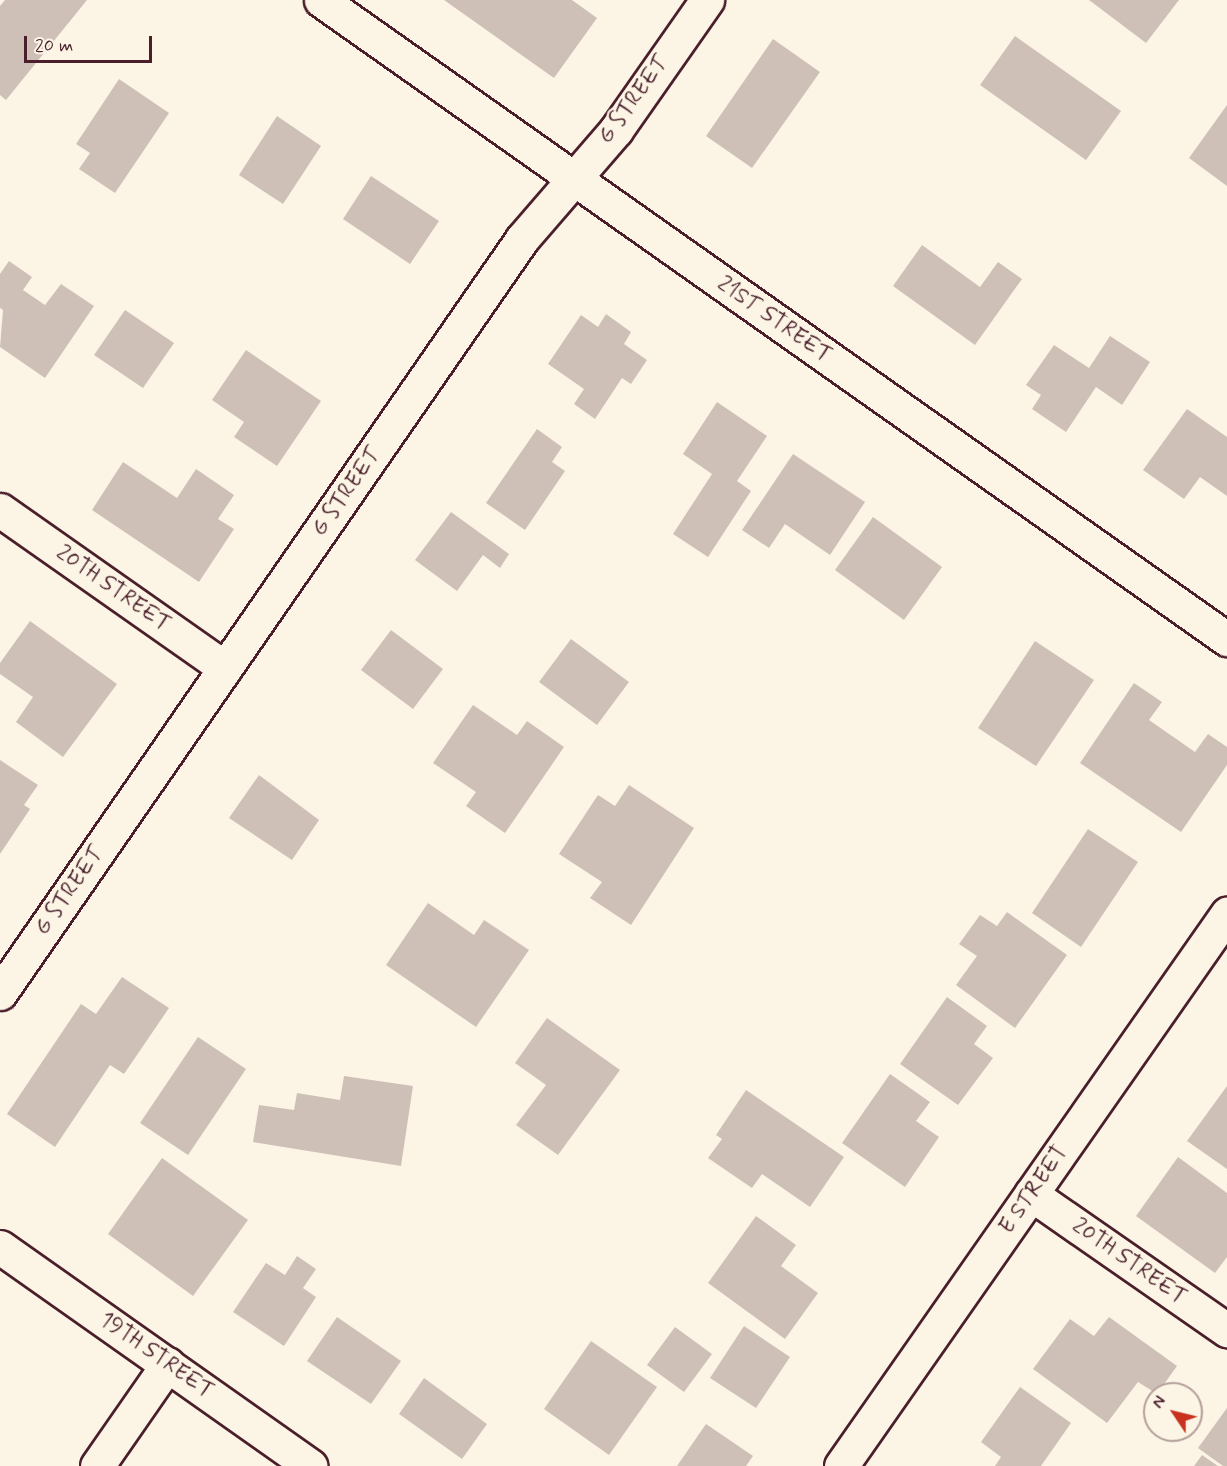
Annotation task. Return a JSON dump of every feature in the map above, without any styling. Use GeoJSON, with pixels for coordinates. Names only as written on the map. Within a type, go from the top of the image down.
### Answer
{"type":"FeatureCollection","features":[{"type":"Feature","properties":{"kind":"street","name":"21ST STREET"},"geometry":{"type":"LineString","coordinates":[[321,0],[1227,639]]}},
{"type":"Feature","properties":{"kind":"street","name":"G STREET"},"geometry":{"type":"LineString","coordinates":[[0,993],[522,239],[616,129],[706,0]]}},
{"type":"Feature","properties":{"kind":"street","name":"20TH STREET"},"geometry":{"type":"LineString","coordinates":[[0,510],[225,668]]}},
{"type":"Feature","properties":{"kind":"street","name":"E STREET"},"geometry":{"type":"LineString","coordinates":[[841,1466],[1227,914]]}},
{"type":"Feature","properties":{"kind":"street","name":"20TH STREET"},"geometry":{"type":"LineString","coordinates":[[1031,1194],[1227,1330]]}},
{"type":"Feature","properties":{"kind":"street","name":"19TH STREET"},"geometry":{"type":"LineString","coordinates":[[0,1247],[311,1466]]}},
{"type":"Feature","properties":{"kind":"street"},"geometry":{"type":"LineString","coordinates":[[98,1466],[168,1364]]}},
{"type":"Feature","properties":{"kind":"building"},"geometry":{"type":"Polygon","coordinates":[[[5,0],[87,0],[6,100],[0,95],[0,6],[5,0]]]}},
{"type":"Feature","properties":{"kind":"building"},"geometry":{"type":"Polygon","coordinates":[[[444,0],[572,0],[597,18],[554,78],[444,0]]]}},
{"type":"Feature","properties":{"kind":"building"},"geometry":{"type":"Polygon","coordinates":[[[1089,0],[1179,0],[1146,43],[1089,0]]]}},
{"type":"Feature","properties":{"kind":"building"},"geometry":{"type":"Polygon","coordinates":[[[1015,36],[1121,111],[1086,160],[980,85],[1015,36]]]}},
{"type":"Feature","properties":{"kind":"building"},"geometry":{"type":"Polygon","coordinates":[[[773,39],[820,72],[752,168],[706,136],[773,39]]]}},
{"type":"Feature","properties":{"kind":"building"},"geometry":{"type":"Polygon","coordinates":[[[119,79],[169,113],[115,193],[79,169],[90,153],[76,144],[119,79]]]}},
{"type":"Feature","properties":{"kind":"building"},"geometry":{"type":"Polygon","coordinates":[[[1227,105],[1227,186],[1189,158],[1227,105]]]}},
{"type":"Feature","properties":{"kind":"building"},"geometry":{"type":"Polygon","coordinates":[[[277,116],[321,146],[283,204],[239,175],[277,116]]]}},
{"type":"Feature","properties":{"kind":"building"},"geometry":{"type":"Polygon","coordinates":[[[371,176],[439,221],[410,264],[343,219],[371,176]]]}},
{"type":"Feature","properties":{"kind":"building"},"geometry":{"type":"Polygon","coordinates":[[[922,245],[980,287],[998,262],[1022,279],[975,345],[893,286],[922,245]]]}},
{"type":"Feature","properties":{"kind":"building"},"geometry":{"type":"Polygon","coordinates":[[[9,261],[32,277],[23,290],[45,305],[61,284],[94,306],[45,378],[0,347],[3,310],[0,308],[0,274],[9,261]]]}},
{"type":"Feature","properties":{"kind":"building"},"geometry":{"type":"Polygon","coordinates":[[[125,310],[174,343],[143,388],[94,355],[125,310]]]}},
{"type":"Feature","properties":{"kind":"building"},"geometry":{"type":"Polygon","coordinates":[[[606,314],[631,332],[624,344],[647,360],[631,384],[622,378],[595,419],[574,404],[584,389],[548,364],[581,315],[598,327],[606,314]]]}},
{"type":"Feature","properties":{"kind":"building"},"geometry":{"type":"Polygon","coordinates":[[[1110,336],[1150,362],[1122,405],[1096,387],[1066,432],[1032,409],[1041,395],[1026,385],[1054,345],[1089,368],[1110,336]]]}},
{"type":"Feature","properties":{"kind":"building"},"geometry":{"type":"Polygon","coordinates":[[[246,350],[321,401],[277,466],[234,437],[244,422],[212,400],[246,350]]]}},
{"type":"Feature","properties":{"kind":"building"},"geometry":{"type":"Polygon","coordinates":[[[717,402],[767,436],[737,481],[751,491],[708,557],[673,534],[712,474],[683,454],[717,402]]]}},
{"type":"Feature","properties":{"kind":"building"},"geometry":{"type":"Polygon","coordinates":[[[1187,409],[1227,437],[1227,496],[1200,477],[1184,499],[1143,470],[1187,409]]]}},
{"type":"Feature","properties":{"kind":"building"},"geometry":{"type":"Polygon","coordinates":[[[537,429],[562,447],[552,462],[565,471],[525,530],[486,503],[537,429]]]}},
{"type":"Feature","properties":{"kind":"building"},"geometry":{"type":"Polygon","coordinates":[[[793,454],[865,502],[830,555],[785,524],[769,548],[742,530],[793,454]]]}},
{"type":"Feature","properties":{"kind":"building"},"geometry":{"type":"Polygon","coordinates":[[[123,462],[177,498],[196,469],[234,495],[218,519],[234,529],[199,582],[92,510],[123,462]]]}},
{"type":"Feature","properties":{"kind":"building"},"geometry":{"type":"Polygon","coordinates":[[[451,512],[509,554],[500,568],[483,555],[457,591],[415,560],[451,512]]]}},
{"type":"Feature","properties":{"kind":"building"},"geometry":{"type":"Polygon","coordinates":[[[873,517],[942,567],[904,620],[835,570],[873,517]]]}},
{"type":"Feature","properties":{"kind":"building"},"geometry":{"type":"Polygon","coordinates":[[[30,621],[117,684],[63,757],[16,722],[33,697],[0,674],[0,663],[30,621]]]}},
{"type":"Feature","properties":{"kind":"building"},"geometry":{"type":"Polygon","coordinates":[[[391,630],[443,669],[413,709],[361,670],[391,630]]]}},
{"type":"Feature","properties":{"kind":"building"},"geometry":{"type":"Polygon","coordinates":[[[571,639],[629,682],[597,725],[539,682],[571,639]]]}},
{"type":"Feature","properties":{"kind":"building"},"geometry":{"type":"Polygon","coordinates":[[[1035,641],[1094,680],[1036,766],[978,728],[1035,641]]]}},
{"type":"Feature","properties":{"kind":"building"},"geometry":{"type":"Polygon","coordinates":[[[1134,683],[1162,702],[1149,720],[1195,752],[1208,734],[1227,747],[1227,765],[1181,832],[1080,763],[1134,683]]]}},
{"type":"Feature","properties":{"kind":"building"},"geometry":{"type":"Polygon","coordinates":[[[473,705],[517,735],[527,721],[564,747],[505,833],[466,806],[476,792],[433,763],[473,705]]]}},
{"type":"Feature","properties":{"kind":"building"},"geometry":{"type":"Polygon","coordinates":[[[0,760],[38,785],[24,805],[30,809],[0,854],[0,760]]]}},
{"type":"Feature","properties":{"kind":"building"},"geometry":{"type":"Polygon","coordinates":[[[259,775],[319,820],[292,860],[229,818],[259,775]]]}},
{"type":"Feature","properties":{"kind":"building"},"geometry":{"type":"Polygon","coordinates":[[[629,785],[694,828],[631,925],[590,898],[602,882],[559,854],[598,795],[615,806],[629,785]]]}},
{"type":"Feature","properties":{"kind":"building"},"geometry":{"type":"Polygon","coordinates":[[[1088,829],[1138,862],[1081,947],[1032,913],[1088,829]]]}},
{"type":"Feature","properties":{"kind":"building"},"geometry":{"type":"Polygon","coordinates":[[[428,903],[474,935],[484,920],[529,950],[476,1027],[386,965],[428,903]]]}},
{"type":"Feature","properties":{"kind":"building"},"geometry":{"type":"Polygon","coordinates":[[[1007,912],[1067,955],[1015,1028],[956,985],[977,956],[959,944],[980,915],[997,926],[1007,912]]]}},
{"type":"Feature","properties":{"kind":"building"},"geometry":{"type":"Polygon","coordinates":[[[122,977],[169,1008],[124,1074],[110,1065],[55,1147],[7,1114],[81,1004],[96,1014],[122,977]]]}},
{"type":"Feature","properties":{"kind":"building"},"geometry":{"type":"Polygon","coordinates":[[[947,997],[987,1026],[974,1044],[993,1058],[958,1105],[900,1064],[947,997]]]}},
{"type":"Feature","properties":{"kind":"building"},"geometry":{"type":"Polygon","coordinates":[[[547,1018],[620,1070],[558,1155],[516,1125],[546,1085],[515,1063],[547,1018]]]}},
{"type":"Feature","properties":{"kind":"building"},"geometry":{"type":"Polygon","coordinates":[[[198,1037],[246,1069],[188,1155],[140,1123],[198,1037]]]}},
{"type":"Feature","properties":{"kind":"building"},"geometry":{"type":"Polygon","coordinates":[[[890,1074],[930,1102],[916,1121],[939,1137],[905,1187],[842,1143],[890,1074]]]}},
{"type":"Feature","properties":{"kind":"building"},"geometry":{"type":"Polygon","coordinates":[[[344,1076],[413,1086],[401,1166],[253,1142],[259,1105],[294,1110],[297,1093],[340,1100],[344,1076]]]}},
{"type":"Feature","properties":{"kind":"building"},"geometry":{"type":"Polygon","coordinates":[[[1227,1086],[1227,1169],[1187,1141],[1227,1086]]]}},
{"type":"Feature","properties":{"kind":"building"},"geometry":{"type":"Polygon","coordinates":[[[746,1090],[844,1157],[810,1207],[762,1174],[752,1188],[708,1158],[722,1139],[716,1135],[746,1090]]]}},
{"type":"Feature","properties":{"kind":"building"},"geometry":{"type":"Polygon","coordinates":[[[1178,1157],[1227,1193],[1227,1257],[1215,1273],[1136,1216],[1178,1157]]]}},
{"type":"Feature","properties":{"kind":"building"},"geometry":{"type":"Polygon","coordinates":[[[162,1158],[248,1220],[193,1296],[108,1234],[162,1158]]]}},
{"type":"Feature","properties":{"kind":"building"},"geometry":{"type":"Polygon","coordinates":[[[756,1216],[796,1245],[781,1266],[818,1293],[785,1339],[708,1283],[756,1216]]]}},
{"type":"Feature","properties":{"kind":"building"},"geometry":{"type":"Polygon","coordinates":[[[297,1256],[316,1269],[303,1288],[316,1297],[284,1346],[233,1312],[266,1263],[285,1275],[297,1256]]]}},
{"type":"Feature","properties":{"kind":"building"},"geometry":{"type":"Polygon","coordinates":[[[337,1317],[401,1361],[371,1404],[307,1361],[337,1317]]]}},
{"type":"Feature","properties":{"kind":"building"},"geometry":{"type":"Polygon","coordinates":[[[1109,1317],[1177,1366],[1166,1382],[1143,1382],[1143,1385],[1138,1382],[1107,1423],[1033,1369],[1070,1319],[1094,1336],[1109,1317]]]}},
{"type":"Feature","properties":{"kind":"building"},"geometry":{"type":"Polygon","coordinates":[[[744,1326],[790,1357],[756,1408],[710,1378],[744,1326]]]}},
{"type":"Feature","properties":{"kind":"building"},"geometry":{"type":"Polygon","coordinates":[[[675,1327],[712,1354],[684,1392],[647,1365],[675,1327]]]}},
{"type":"Feature","properties":{"kind":"building"},"geometry":{"type":"Polygon","coordinates":[[[591,1341],[657,1387],[609,1455],[544,1409],[591,1341]]]}},
{"type":"Feature","properties":{"kind":"building"},"geometry":{"type":"Polygon","coordinates":[[[424,1378],[487,1424],[462,1459],[399,1414],[424,1378]]]}},
{"type":"Feature","properties":{"kind":"building"},"geometry":{"type":"Polygon","coordinates":[[[1020,1387],[1071,1423],[1041,1466],[995,1466],[1001,1457],[981,1442],[1020,1387]]]}},
{"type":"Feature","properties":{"kind":"building"},"geometry":{"type":"Polygon","coordinates":[[[1227,1408],[1227,1466],[1223,1466],[1198,1448],[1227,1408]]]}},
{"type":"Feature","properties":{"kind":"building"},"geometry":{"type":"Polygon","coordinates":[[[706,1424],[753,1456],[746,1466],[677,1466],[706,1424]]]}},
{"type":"Feature","properties":{"kind":"building"},"geometry":{"type":"Polygon","coordinates":[[[1202,1455],[1218,1466],[1194,1466],[1202,1455]]]}}]}
